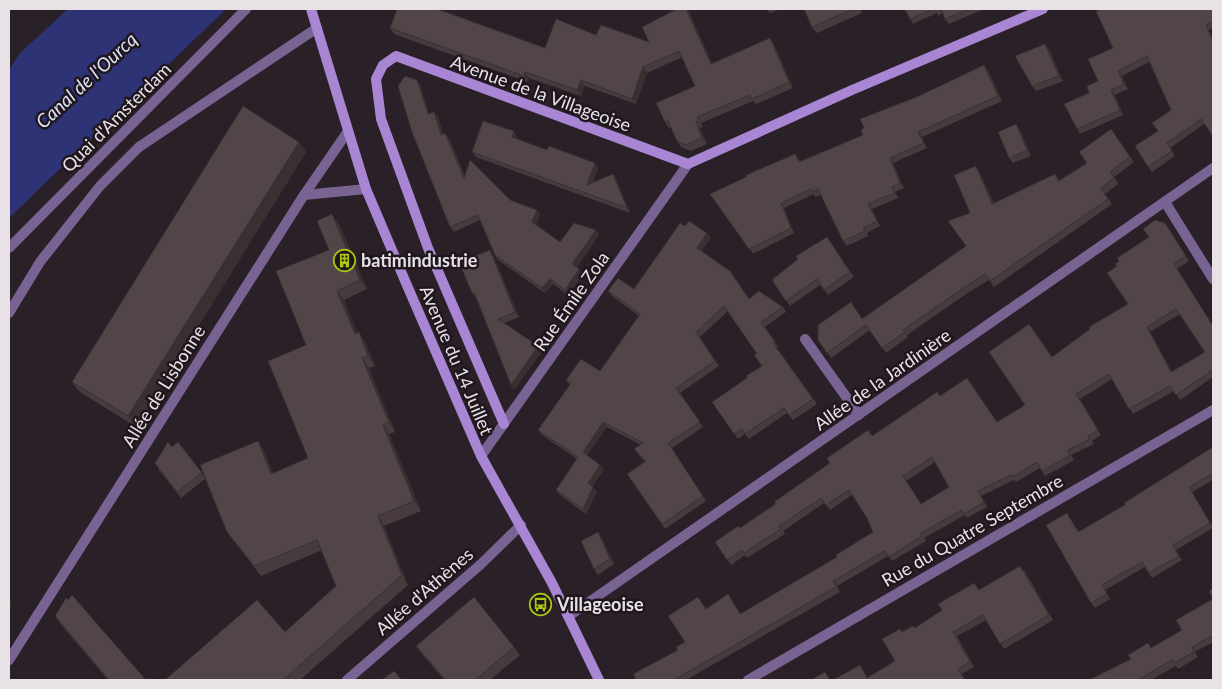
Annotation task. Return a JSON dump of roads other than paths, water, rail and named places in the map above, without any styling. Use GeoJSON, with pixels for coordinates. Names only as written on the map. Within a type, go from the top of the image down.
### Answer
{"type":"FeatureCollection","features":[{"type":"Feature","properties":{"kind":"street","name":"Quai d'Amsterdam"},"geometry":{"type":"LineString","coordinates":[[9,248],[246,9]]}},
{"type":"Feature","properties":{"kind":"street","name":"Avenue du 14 Juillet"},"geometry":{"type":"LineString","coordinates":[[311,9],[366,189],[481,456],[521,525],[569,616],[599,680]]}},
{"type":"Feature","properties":{"kind":"street"},"geometry":{"type":"LineString","coordinates":[[688,164],[852,90],[1042,9]]}},
{"type":"Feature","properties":{"kind":"street"},"geometry":{"type":"LineString","coordinates":[[9,313],[40,262],[100,186],[139,147],[317,28]]}},
{"type":"Feature","properties":{"kind":"street","name":"Avenue de la Villageoise"},"geometry":{"type":"LineString","coordinates":[[504,424],[428,248],[381,119],[376,79],[383,65],[396,56],[688,164]]}},
{"type":"Feature","properties":{"kind":"street","name":"Allée de Lisbonne"},"geometry":{"type":"LineString","coordinates":[[9,660],[304,195],[348,131]]}},
{"type":"Feature","properties":{"kind":"street","name":"Rue Émile Zola"},"geometry":{"type":"LineString","coordinates":[[481,456],[688,164]]}},
{"type":"Feature","properties":{"kind":"street","name":"Allée de la Jardinière"},"geometry":{"type":"LineString","coordinates":[[569,616],[1213,168]]}},
{"type":"Feature","properties":{"kind":"street"},"geometry":{"type":"LineString","coordinates":[[304,195],[366,189]]}},
{"type":"Feature","properties":{"kind":"street"},"geometry":{"type":"LineString","coordinates":[[1165,202],[1213,279]]}},
{"type":"Feature","properties":{"kind":"street"},"geometry":{"type":"LineString","coordinates":[[805,338],[859,415]]}},
{"type":"Feature","properties":{"kind":"street","name":"Rue du Quatre Septembre"},"geometry":{"type":"LineString","coordinates":[[748,680],[1213,410]]}},
{"type":"Feature","properties":{"kind":"street","name":"Allée d'Athènes"},"geometry":{"type":"LineString","coordinates":[[347,680],[480,565],[521,525]]}},
{"type":"Feature","properties":{"kind":"water","name":"Canal de l'Ourcq"},"geometry":{"type":"Polygon","coordinates":[[[68,9],[226,9],[9,218],[9,70],[20,53],[68,9]]]}},
{"type":"Feature","properties":{"kind":"place","name":"batimindustrie"},"geometry":{"type":"Point","coordinates":[345,260]}},
{"type":"Feature","properties":{"kind":"place","name":"Villageoise"},"geometry":{"type":"Point","coordinates":[541,604]}}]}
